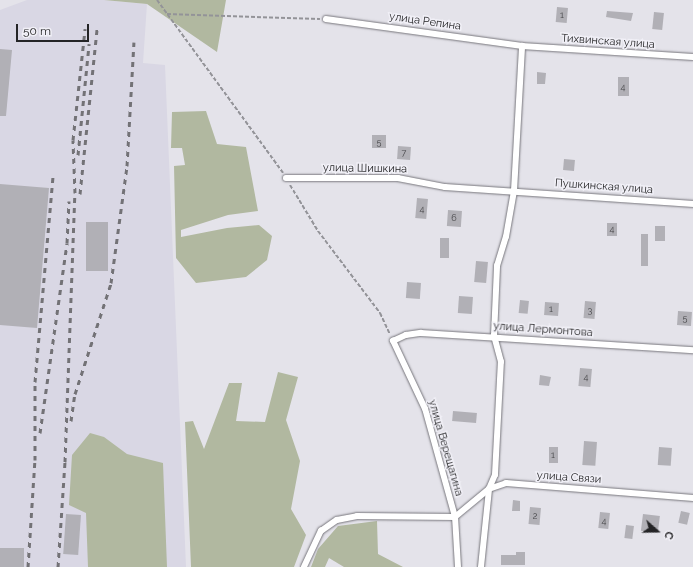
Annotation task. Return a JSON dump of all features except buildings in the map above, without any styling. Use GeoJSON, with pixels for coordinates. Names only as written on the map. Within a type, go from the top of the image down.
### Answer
{"type":"FeatureCollection","features":[{"type":"Feature","properties":{"kind":"lane","name":"улица Репина"},"geometry":{"type":"LineString","coordinates":[[326,19],[522,46]]}},
{"type":"Feature","properties":{"kind":"lane","name":"Тихвинская улица"},"geometry":{"type":"LineString","coordinates":[[522,46],[693,58]]}},
{"type":"Feature","properties":{"kind":"lane"},"geometry":{"type":"LineString","coordinates":[[481,567],[489,489],[495,476],[501,362],[494,336],[497,266],[506,237],[514,191],[522,46]]}},
{"type":"Feature","properties":{"kind":"lane","name":"улица Шишкина"},"geometry":{"type":"LineString","coordinates":[[286,178],[398,178],[445,186],[514,191]]}},
{"type":"Feature","properties":{"kind":"lane","name":"Пушкинская улица"},"geometry":{"type":"LineString","coordinates":[[514,191],[693,204]]}},
{"type":"Feature","properties":{"kind":"lane","name":"улица Лермонтова"},"geometry":{"type":"LineString","coordinates":[[393,341],[406,335],[421,333],[494,336],[693,350]]}},
{"type":"Feature","properties":{"kind":"lane","name":"улица Верещагина"},"geometry":{"type":"LineString","coordinates":[[393,341],[425,409],[455,517],[458,567]]}},
{"type":"Feature","properties":{"kind":"lane","name":"улица Связи"},"geometry":{"type":"LineString","coordinates":[[455,517],[489,489],[506,484],[693,498]]}},
{"type":"Feature","properties":{"kind":"lane"},"geometry":{"type":"LineString","coordinates":[[304,567],[321,531],[337,520],[357,516],[455,517]]}},
{"type":"Feature","properties":{"kind":"path"},"geometry":{"type":"LineString","coordinates":[[157,0],[286,178],[318,231],[380,313],[393,341]]}},
{"type":"Feature","properties":{"kind":"path"},"geometry":{"type":"LineString","coordinates":[[167,14],[326,19]]}},
{"type":"Feature","properties":{"kind":"shaded area"},"geometry":{"type":"Polygon","coordinates":[[[27,0],[104,0],[147,4],[143,63],[165,65],[186,567],[0,567],[0,10],[27,0]]]}},
{"type":"Feature","properties":{"kind":"green space"},"geometry":{"type":"Polygon","coordinates":[[[104,0],[226,0],[217,52],[147,4],[104,0]]]}},
{"type":"Feature","properties":{"kind":"green space"},"geometry":{"type":"Polygon","coordinates":[[[206,111],[217,144],[246,147],[258,211],[228,215],[181,230],[181,237],[227,228],[259,225],[272,236],[267,260],[246,277],[196,283],[176,258],[174,166],[185,165],[182,148],[171,148],[172,112],[206,111]]]}},
{"type":"Feature","properties":{"kind":"green space"},"geometry":{"type":"Polygon","coordinates":[[[278,372],[298,377],[286,420],[300,461],[291,509],[306,535],[294,567],[191,567],[185,422],[193,421],[204,449],[229,383],[242,383],[236,421],[265,422],[278,372]]]}},
{"type":"Feature","properties":{"kind":"green space"},"geometry":{"type":"Polygon","coordinates":[[[90,433],[104,437],[127,454],[163,463],[167,567],[88,567],[86,513],[69,505],[72,455],[90,433]]]}},
{"type":"Feature","properties":{"kind":"green space"},"geometry":{"type":"Polygon","coordinates":[[[377,521],[378,554],[403,567],[344,567],[329,558],[325,567],[311,567],[318,549],[338,526],[377,521]]]}},
{"type":"Feature","properties":{"kind":"railway"},"geometry":{"type":"LineString","coordinates":[[58,567],[65,462],[75,193],[73,140],[85,29]]}},
{"type":"Feature","properties":{"kind":"railway"},"geometry":{"type":"LineString","coordinates":[[80,194],[97,29]]}},
{"type":"Feature","properties":{"kind":"railway"},"geometry":{"type":"LineString","coordinates":[[71,421],[75,394],[111,283],[127,166],[134,42]]}},
{"type":"Feature","properties":{"kind":"railway"},"geometry":{"type":"LineString","coordinates":[[78,155],[89,44]]}},
{"type":"Feature","properties":{"kind":"railway"},"geometry":{"type":"LineString","coordinates":[[28,567],[35,460],[35,382],[53,176]]}},
{"type":"Feature","properties":{"kind":"railway"},"geometry":{"type":"LineString","coordinates":[[40,433],[67,243],[69,201]]}}]}
